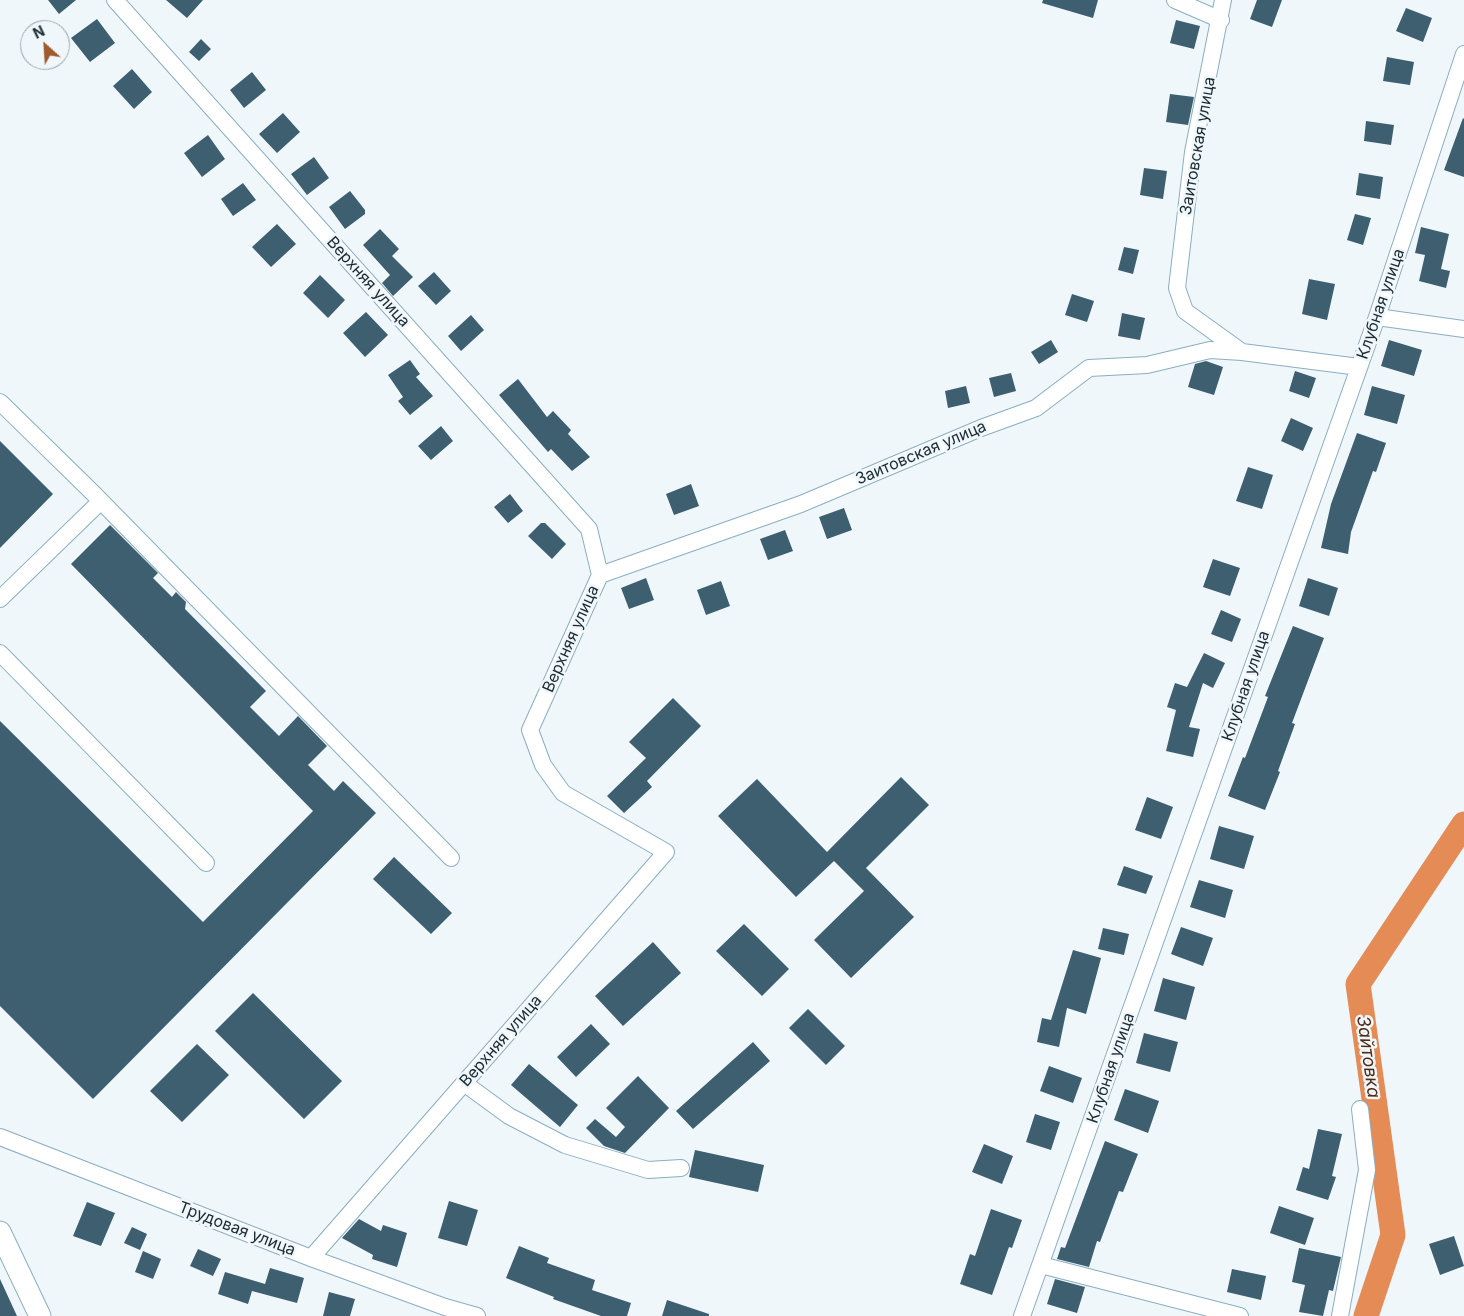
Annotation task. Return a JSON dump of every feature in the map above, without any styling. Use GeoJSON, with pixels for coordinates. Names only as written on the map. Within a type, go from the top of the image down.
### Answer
{"type":"FeatureCollection","features":[{"type":"Feature","properties":{"kind":"main road"},"geometry":{"type":"LineString","coordinates":[[0,1232],[40,1316]]}},
{"type":"Feature","properties":{"kind":"street","name":"Верхняя улица"},"geometry":{"type":"LineString","coordinates":[[115,0],[589,529],[600,575],[530,730],[543,764],[563,793],[666,852],[311,1258]]}},
{"type":"Feature","properties":{"kind":"street"},"geometry":{"type":"LineString","coordinates":[[1175,0],[1221,20]]}},
{"type":"Feature","properties":{"kind":"street","name":"Заитовская улица"},"geometry":{"type":"LineString","coordinates":[[1223,0],[1221,20],[1193,152],[1177,288],[1184,311],[1242,352]]}},
{"type":"Feature","properties":{"kind":"street","name":"Клубная улица"},"geometry":{"type":"LineString","coordinates":[[1022,1316],[1377,317],[1464,54]]}},
{"type":"Feature","properties":{"kind":"street"},"geometry":{"type":"LineString","coordinates":[[1377,317],[1464,329]]}},
{"type":"Feature","properties":{"kind":"street","name":"Заитовская улица"},"geometry":{"type":"LineString","coordinates":[[600,575],[801,504],[981,428],[1036,408],[1090,368],[1148,365],[1210,350],[1242,352],[1359,367]]}},
{"type":"Feature","properties":{"kind":"street"},"geometry":{"type":"LineString","coordinates":[[0,402],[101,501],[452,858]]}},
{"type":"Feature","properties":{"kind":"street"},"geometry":{"type":"LineString","coordinates":[[0,599],[101,501]]}},
{"type":"Feature","properties":{"kind":"street"},"geometry":{"type":"LineString","coordinates":[[0,653],[206,863]]}},
{"type":"Feature","properties":{"kind":"street"},"geometry":{"type":"LineString","coordinates":[[464,1083],[509,1116],[565,1145],[648,1170],[681,1168]]}},
{"type":"Feature","properties":{"kind":"street"},"geometry":{"type":"LineString","coordinates":[[1340,1316],[1367,1170],[1360,1109]]}},
{"type":"Feature","properties":{"kind":"street","name":"Трудовая улица"},"geometry":{"type":"LineString","coordinates":[[0,1137],[311,1258],[444,1307],[476,1316]]}},
{"type":"Feature","properties":{"kind":"street"},"geometry":{"type":"LineString","coordinates":[[1041,1264],[1240,1316]]}},
{"type":"Feature","properties":{"kind":"building"},"geometry":{"type":"Polygon","coordinates":[[[48,0],[76,0],[59,14],[48,0]]]}},
{"type":"Feature","properties":{"kind":"building"},"geometry":{"type":"Polygon","coordinates":[[[166,0],[203,0],[187,18],[166,0]]]}},
{"type":"Feature","properties":{"kind":"building"},"geometry":{"type":"Polygon","coordinates":[[[1043,0],[1098,0],[1093,18],[1042,3],[1043,0]]]}},
{"type":"Feature","properties":{"kind":"building"},"geometry":{"type":"Polygon","coordinates":[[[1257,0],[1282,0],[1272,27],[1250,19],[1257,0]]]}},
{"type":"Feature","properties":{"kind":"building"},"geometry":{"type":"Polygon","coordinates":[[[1406,8],[1432,18],[1423,42],[1396,31],[1406,8]]]}},
{"type":"Feature","properties":{"kind":"building"},"geometry":{"type":"Polygon","coordinates":[[[97,19],[115,43],[90,62],[71,38],[97,19]]]}},
{"type":"Feature","properties":{"kind":"building"},"geometry":{"type":"Polygon","coordinates":[[[1176,20],[1200,26],[1194,49],[1170,43],[1176,20]]]}},
{"type":"Feature","properties":{"kind":"building"},"geometry":{"type":"Polygon","coordinates":[[[201,39],[211,49],[199,61],[189,52],[201,39]]]}},
{"type":"Feature","properties":{"kind":"building"},"geometry":{"type":"Polygon","coordinates":[[[1387,57],[1414,62],[1410,85],[1383,81],[1387,57]]]}},
{"type":"Feature","properties":{"kind":"building"},"geometry":{"type":"Polygon","coordinates":[[[132,69],[152,92],[134,109],[113,86],[132,69]]]}},
{"type":"Feature","properties":{"kind":"building"},"geometry":{"type":"Polygon","coordinates":[[[252,72],[266,90],[244,108],[230,90],[252,72]]]}},
{"type":"Feature","properties":{"kind":"building"},"geometry":{"type":"Polygon","coordinates":[[[1170,94],[1194,97],[1188,125],[1166,122],[1170,94]]]}},
{"type":"Feature","properties":{"kind":"building"},"geometry":{"type":"Polygon","coordinates":[[[283,113],[300,132],[277,153],[259,134],[283,113]]]}},
{"type":"Feature","properties":{"kind":"building"},"geometry":{"type":"Polygon","coordinates":[[[1464,119],[1464,177],[1444,170],[1464,119]]]}},
{"type":"Feature","properties":{"kind":"building"},"geometry":{"type":"Polygon","coordinates":[[[1366,121],[1394,125],[1391,145],[1364,141],[1366,121]]]}},
{"type":"Feature","properties":{"kind":"building"},"geometry":{"type":"Polygon","coordinates":[[[208,135],[225,159],[202,177],[184,153],[208,135]]]}},
{"type":"Feature","properties":{"kind":"building"},"geometry":{"type":"Polygon","coordinates":[[[314,157],[329,178],[307,195],[291,174],[314,157]]]}},
{"type":"Feature","properties":{"kind":"building"},"geometry":{"type":"Polygon","coordinates":[[[1144,168],[1167,171],[1163,199],[1140,195],[1144,168]]]}},
{"type":"Feature","properties":{"kind":"building"},"geometry":{"type":"Polygon","coordinates":[[[1359,173],[1383,177],[1380,199],[1356,195],[1359,173]]]}},
{"type":"Feature","properties":{"kind":"building"},"geometry":{"type":"Polygon","coordinates":[[[243,183],[256,200],[233,216],[221,199],[243,183]]]}},
{"type":"Feature","properties":{"kind":"building"},"geometry":{"type":"Polygon","coordinates":[[[350,191],[365,210],[365,214],[345,229],[329,207],[350,191]]]}},
{"type":"Feature","properties":{"kind":"building"},"geometry":{"type":"Polygon","coordinates":[[[1355,214],[1371,218],[1363,245],[1347,240],[1355,214]]]}},
{"type":"Feature","properties":{"kind":"building"},"geometry":{"type":"Polygon","coordinates":[[[277,224],[296,244],[271,267],[252,247],[277,224]]]}},
{"type":"Feature","properties":{"kind":"building"},"geometry":{"type":"Polygon","coordinates":[[[1421,227],[1449,234],[1441,269],[1450,271],[1446,288],[1419,281],[1425,255],[1415,253],[1421,227]]]}},
{"type":"Feature","properties":{"kind":"building"},"geometry":{"type":"Polygon","coordinates":[[[380,229],[399,249],[392,256],[413,277],[393,296],[382,283],[390,275],[363,245],[380,229]]]}},
{"type":"Feature","properties":{"kind":"building"},"geometry":{"type":"Polygon","coordinates":[[[1124,247],[1139,250],[1133,274],[1118,270],[1124,247]]]}},
{"type":"Feature","properties":{"kind":"building"},"geometry":{"type":"Polygon","coordinates":[[[434,272],[451,291],[436,305],[418,286],[434,272]]]}},
{"type":"Feature","properties":{"kind":"building"},"geometry":{"type":"Polygon","coordinates":[[[320,275],[345,300],[328,318],[303,293],[320,275]]]}},
{"type":"Feature","properties":{"kind":"building"},"geometry":{"type":"Polygon","coordinates":[[[1309,279],[1335,284],[1327,320],[1302,314],[1309,279]]]}},
{"type":"Feature","properties":{"kind":"building"},"geometry":{"type":"Polygon","coordinates":[[[1072,294],[1094,301],[1087,322],[1065,315],[1072,294]]]}},
{"type":"Feature","properties":{"kind":"building"},"geometry":{"type":"Polygon","coordinates":[[[366,312],[388,335],[365,357],[343,333],[366,312]]]}},
{"type":"Feature","properties":{"kind":"building"},"geometry":{"type":"Polygon","coordinates":[[[1122,313],[1145,318],[1140,340],[1118,336],[1122,313]]]}},
{"type":"Feature","properties":{"kind":"building"},"geometry":{"type":"Polygon","coordinates":[[[471,315],[484,330],[461,351],[448,336],[471,315]]]}},
{"type":"Feature","properties":{"kind":"building"},"geometry":{"type":"Polygon","coordinates":[[[1051,340],[1058,352],[1039,364],[1031,352],[1051,340]]]}},
{"type":"Feature","properties":{"kind":"building"},"geometry":{"type":"Polygon","coordinates":[[[1389,340],[1422,350],[1414,376],[1381,366],[1389,340]]]}},
{"type":"Feature","properties":{"kind":"building"},"geometry":{"type":"Polygon","coordinates":[[[410,360],[420,374],[416,377],[433,396],[410,415],[398,401],[403,397],[388,375],[410,360]]]}},
{"type":"Feature","properties":{"kind":"building"},"geometry":{"type":"Polygon","coordinates":[[[1206,361],[1223,367],[1214,395],[1188,387],[1195,364],[1206,361]]]}},
{"type":"Feature","properties":{"kind":"building"},"geometry":{"type":"Polygon","coordinates":[[[1295,371],[1316,378],[1309,398],[1289,391],[1295,371]]]}},
{"type":"Feature","properties":{"kind":"building"},"geometry":{"type":"Polygon","coordinates":[[[1011,373],[1016,391],[994,397],[989,378],[1011,373]]]}},
{"type":"Feature","properties":{"kind":"building"},"geometry":{"type":"Polygon","coordinates":[[[518,379],[547,417],[553,411],[571,430],[568,434],[590,457],[572,471],[551,449],[548,452],[499,395],[518,379]]]}},
{"type":"Feature","properties":{"kind":"building"},"geometry":{"type":"Polygon","coordinates":[[[966,386],[970,403],[948,408],[945,391],[966,386]]]}},
{"type":"Feature","properties":{"kind":"building"},"geometry":{"type":"Polygon","coordinates":[[[1372,386],[1405,395],[1397,424],[1364,415],[1372,386]]]}},
{"type":"Feature","properties":{"kind":"building"},"geometry":{"type":"Polygon","coordinates":[[[1291,418],[1313,428],[1303,451],[1281,441],[1291,418]]]}},
{"type":"Feature","properties":{"kind":"building"},"geometry":{"type":"Polygon","coordinates":[[[441,426],[453,441],[431,460],[418,446],[441,426]]]}},
{"type":"Feature","properties":{"kind":"building"},"geometry":{"type":"Polygon","coordinates":[[[1357,433],[1386,443],[1376,472],[1373,471],[1351,532],[1348,554],[1321,548],[1331,504],[1357,433]]]}},
{"type":"Feature","properties":{"kind":"building"},"geometry":{"type":"Polygon","coordinates":[[[0,441],[53,494],[0,548],[0,441]]]}},
{"type":"Feature","properties":{"kind":"building"},"geometry":{"type":"Polygon","coordinates":[[[1248,467],[1273,475],[1262,509],[1236,501],[1248,467]]]}},
{"type":"Feature","properties":{"kind":"building"},"geometry":{"type":"Polygon","coordinates":[[[691,484],[699,506],[674,515],[666,494],[691,484]]]}},
{"type":"Feature","properties":{"kind":"building"},"geometry":{"type":"Polygon","coordinates":[[[510,494],[523,511],[508,523],[494,507],[510,494]]]}},
{"type":"Feature","properties":{"kind":"building"},"geometry":{"type":"Polygon","coordinates":[[[844,508],[852,530],[827,539],[819,517],[844,508]]]}},
{"type":"Feature","properties":{"kind":"building"},"geometry":{"type":"Polygon","coordinates":[[[541,523],[545,523],[566,544],[552,559],[528,536],[541,523]]]}},
{"type":"Feature","properties":{"kind":"building"},"geometry":{"type":"Polygon","coordinates":[[[110,525],[158,573],[153,578],[172,597],[176,592],[186,602],[185,609],[266,691],[250,707],[279,736],[298,716],[327,746],[308,765],[334,791],[343,781],[376,813],[93,1099],[0,1006],[0,721],[203,922],[313,811],[71,564],[110,525]]]}},
{"type":"Feature","properties":{"kind":"building"},"geometry":{"type":"Polygon","coordinates":[[[785,530],[793,551],[768,560],[760,539],[785,530]]]}},
{"type":"Feature","properties":{"kind":"building"},"geometry":{"type":"Polygon","coordinates":[[[1213,559],[1240,568],[1230,596],[1203,587],[1213,559]]]}},
{"type":"Feature","properties":{"kind":"building"},"geometry":{"type":"Polygon","coordinates":[[[646,578],[654,600],[629,609],[621,588],[646,578]]]}},
{"type":"Feature","properties":{"kind":"building"},"geometry":{"type":"Polygon","coordinates":[[[1308,578],[1338,588],[1329,616],[1299,606],[1308,578]]]}},
{"type":"Feature","properties":{"kind":"building"},"geometry":{"type":"Polygon","coordinates":[[[721,581],[730,606],[706,615],[697,590],[721,581]]]}},
{"type":"Feature","properties":{"kind":"building"},"geometry":{"type":"Polygon","coordinates":[[[1221,610],[1241,619],[1232,642],[1211,634],[1221,610]]]}},
{"type":"Feature","properties":{"kind":"building"},"geometry":{"type":"Polygon","coordinates":[[[1293,626],[1324,638],[1292,723],[1295,724],[1278,771],[1280,772],[1265,810],[1228,796],[1243,757],[1245,758],[1268,697],[1265,696],[1293,626]]]}},
{"type":"Feature","properties":{"kind":"building"},"geometry":{"type":"Polygon","coordinates":[[[1204,653],[1225,663],[1213,688],[1203,683],[1189,727],[1200,729],[1193,757],[1166,751],[1176,710],[1167,707],[1175,683],[1187,687],[1204,653]]]}},
{"type":"Feature","properties":{"kind":"building"},"geometry":{"type":"Polygon","coordinates":[[[673,698],[701,726],[647,781],[652,787],[624,813],[607,796],[646,758],[629,742],[673,698]]]}},
{"type":"Feature","properties":{"kind":"building"},"geometry":{"type":"Polygon","coordinates":[[[901,777],[929,805],[866,868],[914,917],[851,978],[814,940],[864,891],[834,861],[796,897],[718,816],[757,779],[827,852],[901,777]]]}},
{"type":"Feature","properties":{"kind":"building"},"geometry":{"type":"Polygon","coordinates":[[[1147,797],[1173,807],[1161,839],[1135,830],[1147,797]]]}},
{"type":"Feature","properties":{"kind":"building"},"geometry":{"type":"Polygon","coordinates":[[[1219,826],[1254,836],[1244,869],[1210,859],[1219,826]]]}},
{"type":"Feature","properties":{"kind":"building"},"geometry":{"type":"Polygon","coordinates":[[[394,857],[452,913],[431,934],[373,879],[394,857]]]}},
{"type":"Feature","properties":{"kind":"building"},"geometry":{"type":"Polygon","coordinates":[[[1124,866],[1153,876],[1146,894],[1117,885],[1124,866]]]}},
{"type":"Feature","properties":{"kind":"building"},"geometry":{"type":"Polygon","coordinates":[[[1199,880],[1233,890],[1225,918],[1190,907],[1199,880]]]}},
{"type":"Feature","properties":{"kind":"building"},"geometry":{"type":"Polygon","coordinates":[[[744,924],[789,969],[762,996],[716,951],[744,924]]]}},
{"type":"Feature","properties":{"kind":"building"},"geometry":{"type":"Polygon","coordinates":[[[1181,927],[1213,938],[1203,966],[1171,954],[1181,927]]]}},
{"type":"Feature","properties":{"kind":"building"},"geometry":{"type":"Polygon","coordinates":[[[1103,928],[1129,934],[1124,955],[1098,949],[1103,928]]]}},
{"type":"Feature","properties":{"kind":"building"},"geometry":{"type":"Polygon","coordinates":[[[653,942],[681,973],[623,1026],[595,996],[653,942]]]}},
{"type":"Feature","properties":{"kind":"building"},"geometry":{"type":"Polygon","coordinates":[[[1073,950],[1101,958],[1086,1014],[1067,1008],[1059,1047],[1037,1042],[1042,1018],[1051,1020],[1073,950]]]}},
{"type":"Feature","properties":{"kind":"building"},"geometry":{"type":"Polygon","coordinates":[[[1163,978],[1195,987],[1186,1020],[1154,1011],[1163,978]]]}},
{"type":"Feature","properties":{"kind":"building"},"geometry":{"type":"Polygon","coordinates":[[[253,993],[342,1081],[304,1119],[215,1031],[253,993]]]}},
{"type":"Feature","properties":{"kind":"building"},"geometry":{"type":"Polygon","coordinates":[[[808,1009],[845,1046],[826,1065],[789,1028],[808,1009]]]}},
{"type":"Feature","properties":{"kind":"building"},"geometry":{"type":"Polygon","coordinates":[[[591,1024],[610,1044],[576,1077],[557,1057],[591,1024]]]}},
{"type":"Feature","properties":{"kind":"building"},"geometry":{"type":"Polygon","coordinates":[[[1144,1033],[1178,1042],[1170,1072],[1136,1063],[1144,1033]]]}},
{"type":"Feature","properties":{"kind":"building"},"geometry":{"type":"Polygon","coordinates":[[[753,1042],[770,1061],[693,1129],[676,1111],[753,1042]]]}},
{"type":"Feature","properties":{"kind":"building"},"geometry":{"type":"Polygon","coordinates":[[[197,1044],[229,1075],[182,1122],[150,1091],[197,1044]]]}},
{"type":"Feature","properties":{"kind":"building"},"geometry":{"type":"Polygon","coordinates":[[[529,1064],[578,1105],[560,1127],[511,1085],[529,1064]]]}},
{"type":"Feature","properties":{"kind":"building"},"geometry":{"type":"Polygon","coordinates":[[[1049,1066],[1082,1078],[1073,1103],[1040,1091],[1049,1066]]]}},
{"type":"Feature","properties":{"kind":"building"},"geometry":{"type":"Polygon","coordinates":[[[638,1076],[669,1108],[625,1153],[604,1146],[586,1128],[595,1119],[616,1137],[625,1127],[606,1108],[638,1076]]]}},
{"type":"Feature","properties":{"kind":"building"},"geometry":{"type":"Polygon","coordinates":[[[1125,1089],[1159,1101],[1148,1133],[1114,1120],[1125,1089]]]}},
{"type":"Feature","properties":{"kind":"building"},"geometry":{"type":"Polygon","coordinates":[[[1035,1114],[1060,1122],[1051,1150],[1026,1142],[1035,1114]]]}},
{"type":"Feature","properties":{"kind":"building"},"geometry":{"type":"Polygon","coordinates":[[[1318,1129],[1342,1134],[1332,1176],[1336,1177],[1328,1200],[1296,1190],[1303,1167],[1309,1169],[1318,1129]]]}},
{"type":"Feature","properties":{"kind":"building"},"geometry":{"type":"Polygon","coordinates":[[[1105,1141],[1138,1154],[1123,1192],[1119,1191],[1100,1242],[1097,1241],[1089,1267],[1057,1259],[1061,1247],[1065,1248],[1105,1141]]]}},
{"type":"Feature","properties":{"kind":"building"},"geometry":{"type":"Polygon","coordinates":[[[984,1144],[1013,1156],[1002,1184],[972,1172],[984,1144]]]}},
{"type":"Feature","properties":{"kind":"building"},"geometry":{"type":"Polygon","coordinates":[[[695,1150],[764,1165],[758,1192],[689,1177],[695,1150]]]}},
{"type":"Feature","properties":{"kind":"building"},"geometry":{"type":"Polygon","coordinates":[[[449,1201],[478,1210],[467,1246],[438,1238],[449,1201]]]}},
{"type":"Feature","properties":{"kind":"building"},"geometry":{"type":"Polygon","coordinates":[[[87,1202],[115,1213],[101,1246],[73,1236],[87,1202]]]}},
{"type":"Feature","properties":{"kind":"building"},"geometry":{"type":"Polygon","coordinates":[[[1279,1206],[1314,1218],[1305,1245],[1270,1233],[1279,1206]]]}},
{"type":"Feature","properties":{"kind":"building"},"geometry":{"type":"Polygon","coordinates":[[[991,1209],[1022,1220],[1012,1248],[1009,1247],[992,1295],[960,1284],[970,1254],[975,1256],[991,1209]]]}},
{"type":"Feature","properties":{"kind":"building"},"geometry":{"type":"Polygon","coordinates":[[[359,1219],[381,1231],[383,1225],[407,1233],[397,1267],[372,1259],[373,1255],[342,1238],[359,1219]]]}},
{"type":"Feature","properties":{"kind":"building"},"geometry":{"type":"Polygon","coordinates":[[[132,1227],[147,1234],[140,1250],[124,1243],[132,1227]]]}},
{"type":"Feature","properties":{"kind":"building"},"geometry":{"type":"Polygon","coordinates":[[[1454,1236],[1464,1266],[1440,1275],[1429,1244],[1454,1236]]]}},
{"type":"Feature","properties":{"kind":"building"},"geometry":{"type":"Polygon","coordinates":[[[519,1246],[549,1258],[547,1263],[595,1280],[592,1290],[631,1303],[627,1316],[601,1316],[553,1299],[554,1297],[506,1278],[519,1246]]]}},
{"type":"Feature","properties":{"kind":"building"},"geometry":{"type":"Polygon","coordinates":[[[1299,1248],[1341,1257],[1333,1291],[1329,1290],[1323,1316],[1299,1312],[1305,1285],[1292,1282],[1299,1248]]]}},
{"type":"Feature","properties":{"kind":"building"},"geometry":{"type":"Polygon","coordinates":[[[198,1249],[221,1259],[213,1276],[190,1266],[198,1249]]]}},
{"type":"Feature","properties":{"kind":"building"},"geometry":{"type":"Polygon","coordinates":[[[143,1251],[161,1259],[153,1279],[135,1272],[143,1251]]]}},
{"type":"Feature","properties":{"kind":"building"},"geometry":{"type":"Polygon","coordinates":[[[270,1268],[304,1278],[297,1303],[252,1291],[248,1304],[218,1294],[225,1272],[265,1284],[270,1268]]]}},
{"type":"Feature","properties":{"kind":"building"},"geometry":{"type":"Polygon","coordinates":[[[1232,1269],[1266,1276],[1261,1300],[1227,1292],[1232,1269]]]}},
{"type":"Feature","properties":{"kind":"building"},"geometry":{"type":"Polygon","coordinates":[[[0,1279],[17,1316],[0,1316],[0,1279]]]}},
{"type":"Feature","properties":{"kind":"building"},"geometry":{"type":"Polygon","coordinates":[[[1055,1279],[1085,1287],[1077,1313],[1047,1304],[1055,1279]]]}},
{"type":"Feature","properties":{"kind":"building"},"geometry":{"type":"Polygon","coordinates":[[[329,1292],[355,1299],[350,1316],[323,1316],[329,1292]]]}},
{"type":"Feature","properties":{"kind":"building"},"geometry":{"type":"Polygon","coordinates":[[[667,1300],[709,1314],[709,1316],[662,1316],[667,1300]]]}},
{"type":"Feature","properties":{"kind":"waterway","name":"Зайтовка"},"geometry":{"type":"LineString","coordinates":[[1366,1316],[1393,1235],[1358,984],[1464,824]]}}]}
